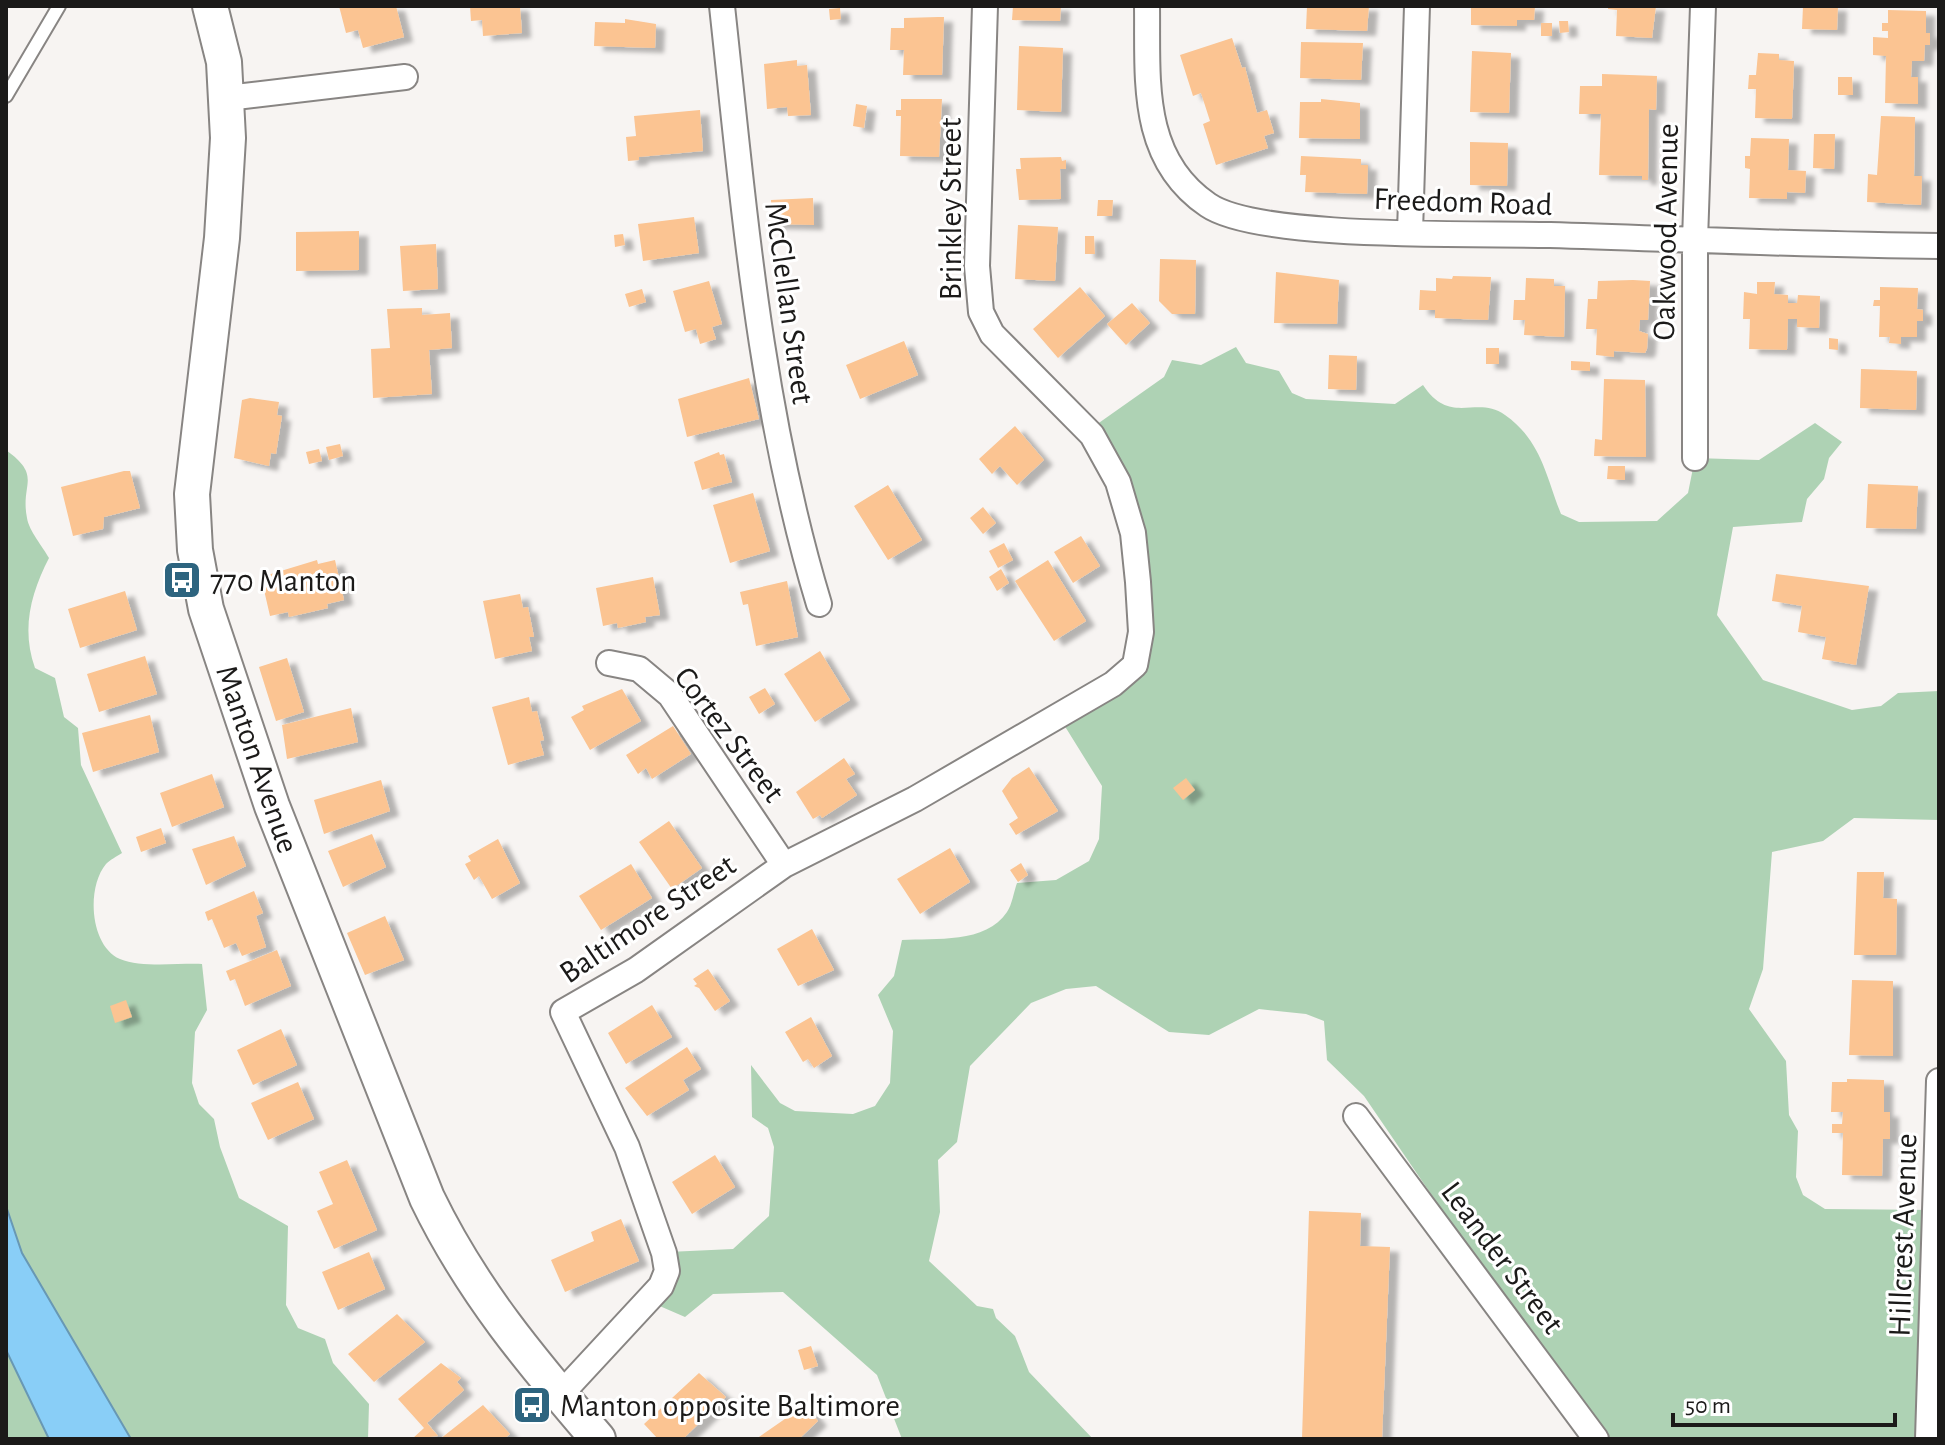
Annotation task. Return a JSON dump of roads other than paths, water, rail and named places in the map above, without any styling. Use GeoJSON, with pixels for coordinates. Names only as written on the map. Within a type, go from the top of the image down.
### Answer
{"type":"FeatureCollection","features":[{"type":"Feature","properties":{"kind":"main road","name":"Manton Avenue"},"geometry":{"type":"LineString","coordinates":[[210,6],[224,62],[227,98],[223,223],[192,494],[195,550],[206,609],[272,806],[427,1198],[449,1243],[495,1317],[598,1439]]}},
{"type":"Feature","properties":{"kind":"street","name":"McClellan Street"},"geometry":{"type":"LineString","coordinates":[[722,6],[752,286],[774,426],[797,530],[819,604]]}},
{"type":"Feature","properties":{"kind":"street","name":"Brinkley Street"},"geometry":{"type":"LineString","coordinates":[[985,6],[977,266],[981,312],[992,334],[1092,435],[1111,466],[1133,533],[1141,632],[1138,646]]}},
{"type":"Feature","properties":{"kind":"street","name":"Freedom Road"},"geometry":{"type":"LineString","coordinates":[[1147,6],[1148,84],[1156,142],[1207,205],[1230,216],[1269,225],[1410,232],[1939,246]]}},
{"type":"Feature","properties":{"kind":"street"},"geometry":{"type":"LineString","coordinates":[[1410,232],[1417,6]]}},
{"type":"Feature","properties":{"kind":"street","name":"Oakwood Avenue"},"geometry":{"type":"LineString","coordinates":[[1695,458],[1695,240],[1703,6]]}},
{"type":"Feature","properties":{"kind":"street"},"geometry":{"type":"LineString","coordinates":[[227,98],[405,77]]}},
{"type":"Feature","properties":{"kind":"street","name":"Baltimore Street"},"geometry":{"type":"LineString","coordinates":[[560,1395],[661,1286],[667,1271],[664,1253],[627,1147],[563,1012],[636,970],[784,865],[915,799],[1113,684],[1135,665],[1138,646]]}},
{"type":"Feature","properties":{"kind":"street","name":"Cortez Street"},"geometry":{"type":"LineString","coordinates":[[609,663],[639,669],[670,695],[784,865]]}},
{"type":"Feature","properties":{"kind":"street","name":"Hillcrest Avenue"},"geometry":{"type":"LineString","coordinates":[[1928,1439],[1939,1081]]}},
{"type":"Feature","properties":{"kind":"street","name":"Leander Street"},"geometry":{"type":"LineString","coordinates":[[1356,1116],[1596,1439]]}},
{"type":"Feature","properties":{"kind":"lane"},"geometry":{"type":"LineString","coordinates":[[6,96],[59,6]]}},
{"type":"Feature","properties":{"kind":"water"},"geometry":{"type":"Polygon","coordinates":[[[6,1206],[22,1253],[131,1439],[49,1439],[6,1350],[6,1206]]]}},
{"type":"Feature","properties":{"kind":"place","name":"770 Manton"},"geometry":{"type":"Point","coordinates":[182,580]}},
{"type":"Feature","properties":{"kind":"place","name":"Manton opposite Baltimore"},"geometry":{"type":"Point","coordinates":[532,1405]}}]}
